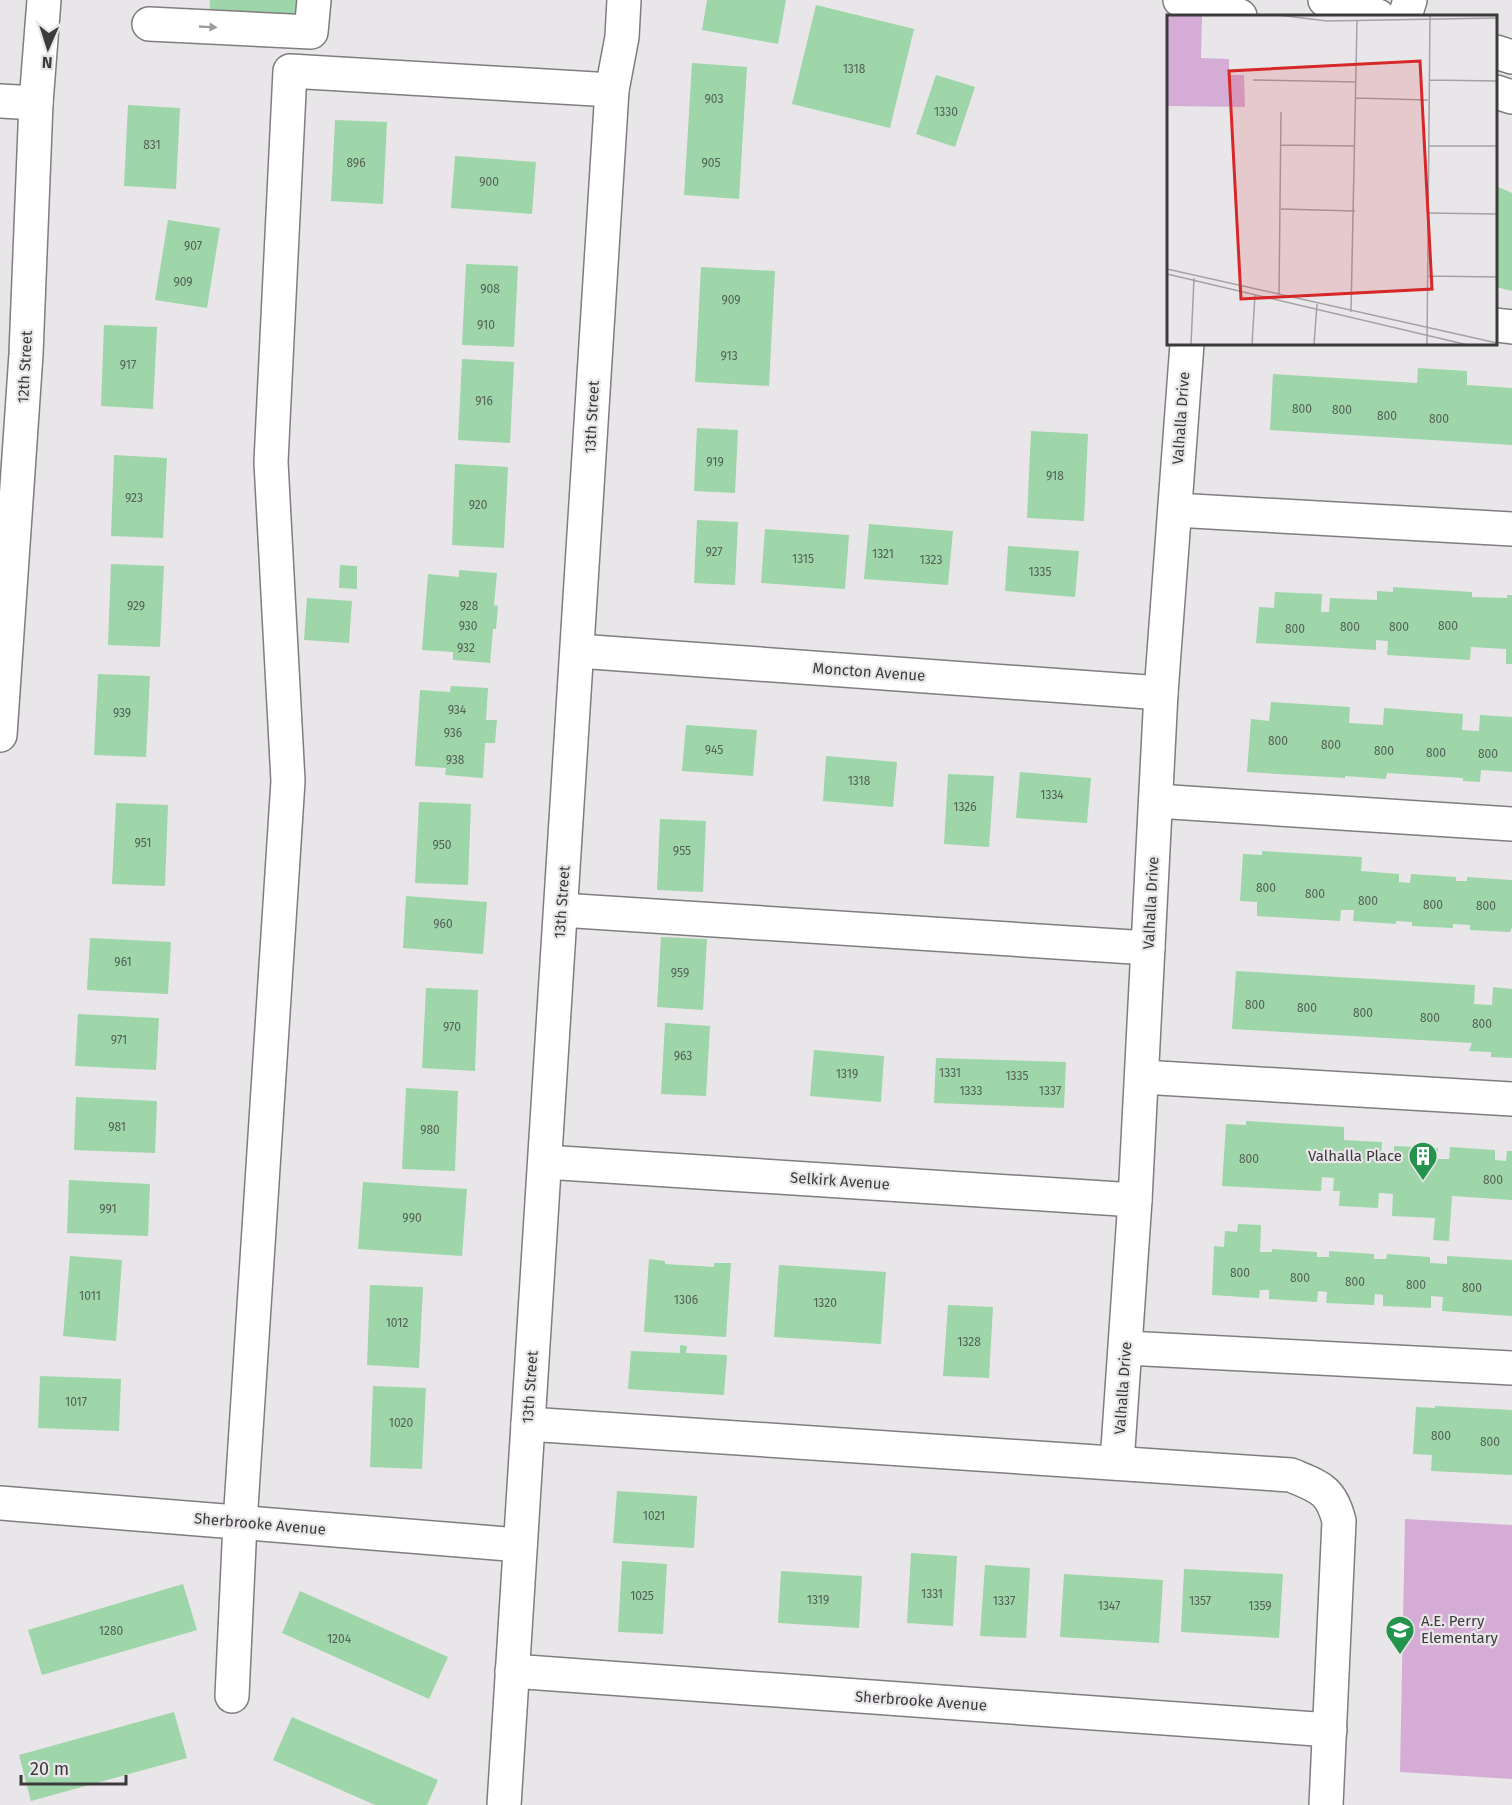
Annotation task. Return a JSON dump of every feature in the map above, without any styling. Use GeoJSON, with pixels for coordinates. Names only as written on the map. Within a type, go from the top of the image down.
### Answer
{"type":"FeatureCollection","features":[{"type":"Feature","properties":{"kind":"street","name":"12th Street"},"geometry":{"type":"LineString","coordinates":[[0,735],[13,353],[44,0]]}},
{"type":"Feature","properties":{"kind":"street"},"geometry":{"type":"LineString","coordinates":[[149,24],[311,32],[314,0]]}},
{"type":"Feature","properties":{"kind":"street","name":"13th Street"},"geometry":{"type":"LineString","coordinates":[[504,1805],[612,90],[622,37],[624,0]]}},
{"type":"Feature","properties":{"kind":"street"},"geometry":{"type":"LineString","coordinates":[[1180,0],[1223,11]]}},
{"type":"Feature","properties":{"kind":"street"},"geometry":{"type":"LineString","coordinates":[[1325,0],[1375,15]]}},
{"type":"Feature","properties":{"kind":"street"},"geometry":{"type":"LineString","coordinates":[[1405,15],[1410,0]]}},
{"type":"Feature","properties":{"kind":"street"},"geometry":{"type":"LineString","coordinates":[[1497,52],[1512,57]]}},
{"type":"Feature","properties":{"kind":"street"},"geometry":{"type":"LineString","coordinates":[[232,1696],[240,1523],[288,781],[271,462],[290,71],[612,90]]}},
{"type":"Feature","properties":{"kind":"street"},"geometry":{"type":"LineString","coordinates":[[1497,92],[1512,97]]}},
{"type":"Feature","properties":{"kind":"street"},"geometry":{"type":"LineString","coordinates":[[0,100],[36,103]]}},
{"type":"Feature","properties":{"kind":"street"},"geometry":{"type":"LineString","coordinates":[[1497,325],[1512,327]]}},
{"type":"Feature","properties":{"kind":"street","name":"Valhalla Drive"},"geometry":{"type":"LineString","coordinates":[[1117,1463],[1135,1200],[1161,693],[1187,345]]}},
{"type":"Feature","properties":{"kind":"street"},"geometry":{"type":"LineString","coordinates":[[1175,510],[1512,529]]}},
{"type":"Feature","properties":{"kind":"street","name":"Moncton Avenue"},"geometry":{"type":"LineString","coordinates":[[578,651],[1161,693]]}},
{"type":"Feature","properties":{"kind":"street"},"geometry":{"type":"LineString","coordinates":[[1156,801],[1512,824]]}},
{"type":"Feature","properties":{"kind":"street"},"geometry":{"type":"LineString","coordinates":[[561,910],[1148,948]]}},
{"type":"Feature","properties":{"kind":"street"},"geometry":{"type":"LineString","coordinates":[[1142,1077],[1512,1099]]}},
{"type":"Feature","properties":{"kind":"street","name":"Selkirk Avenue"},"geometry":{"type":"LineString","coordinates":[[545,1162],[1135,1200]]}},
{"type":"Feature","properties":{"kind":"street"},"geometry":{"type":"LineString","coordinates":[[1126,1348],[1512,1368]]}},
{"type":"Feature","properties":{"kind":"street"},"geometry":{"type":"LineString","coordinates":[[528,1424],[1291,1475],[1323,1489],[1335,1506],[1339,1521],[1326,1805]]}},
{"type":"Feature","properties":{"kind":"street","name":"Sherbrooke Avenue"},"geometry":{"type":"LineString","coordinates":[[0,1503],[520,1545]]}},
{"type":"Feature","properties":{"kind":"street","name":"Sherbrooke Avenue"},"geometry":{"type":"LineString","coordinates":[[512,1671],[1330,1730]]}},
{"type":"Feature","properties":{"kind":"shaded area"},"geometry":{"type":"Polygon","coordinates":[[[1405,1519],[1512,1525],[1512,1779],[1400,1772],[1405,1519]]]}},
{"type":"Feature","properties":{"kind":"building"},"geometry":{"type":"Polygon","coordinates":[[[210,0],[303,0],[301,26],[209,21],[210,0]]]}},
{"type":"Feature","properties":{"kind":"building"},"geometry":{"type":"Polygon","coordinates":[[[707,0],[786,0],[778,44],[702,30],[707,0]]]}},
{"type":"Feature","properties":{"kind":"building"},"geometry":{"type":"Polygon","coordinates":[[[816,5],[914,29],[890,128],[792,104],[816,5]]]}},
{"type":"Feature","properties":{"kind":"building"},"geometry":{"type":"Polygon","coordinates":[[[692,63],[747,67],[739,199],[684,195],[692,63]]]}},
{"type":"Feature","properties":{"kind":"building"},"geometry":{"type":"Polygon","coordinates":[[[936,75],[975,87],[955,147],[916,134],[936,75]]]}},
{"type":"Feature","properties":{"kind":"building"},"geometry":{"type":"Polygon","coordinates":[[[128,105],[180,108],[176,189],[124,186],[128,105]]]}},
{"type":"Feature","properties":{"kind":"building"},"geometry":{"type":"Polygon","coordinates":[[[335,120],[387,122],[383,204],[331,201],[335,120]]]}},
{"type":"Feature","properties":{"kind":"building"},"geometry":{"type":"Polygon","coordinates":[[[455,156],[536,162],[532,214],[451,208],[455,156]]]}},
{"type":"Feature","properties":{"kind":"building"},"geometry":{"type":"Polygon","coordinates":[[[1497,186],[1512,193],[1512,291],[1497,287],[1497,186]]]}},
{"type":"Feature","properties":{"kind":"building"},"geometry":{"type":"Polygon","coordinates":[[[168,220],[220,228],[207,308],[155,300],[168,220]]]}},
{"type":"Feature","properties":{"kind":"building"},"geometry":{"type":"Polygon","coordinates":[[[466,264],[518,266],[514,347],[462,345],[466,264]]]}},
{"type":"Feature","properties":{"kind":"building"},"geometry":{"type":"Polygon","coordinates":[[[701,267],[775,271],[769,386],[695,382],[701,267]]]}},
{"type":"Feature","properties":{"kind":"building"},"geometry":{"type":"Polygon","coordinates":[[[104,325],[157,327],[153,409],[101,406],[104,325]]]}},
{"type":"Feature","properties":{"kind":"building"},"geometry":{"type":"Polygon","coordinates":[[[462,359],[514,362],[510,443],[458,440],[462,359]]]}},
{"type":"Feature","properties":{"kind":"building"},"geometry":{"type":"Polygon","coordinates":[[[1418,368],[1467,371],[1467,385],[1512,388],[1512,445],[1270,430],[1273,374],[1417,383],[1418,368]]]}},
{"type":"Feature","properties":{"kind":"building"},"geometry":{"type":"Polygon","coordinates":[[[697,428],[738,430],[735,493],[694,491],[697,428]]]}},
{"type":"Feature","properties":{"kind":"building"},"geometry":{"type":"Polygon","coordinates":[[[1031,431],[1088,434],[1084,521],[1027,518],[1031,431]]]}},
{"type":"Feature","properties":{"kind":"building"},"geometry":{"type":"Polygon","coordinates":[[[114,455],[167,458],[163,538],[111,536],[114,455]]]}},
{"type":"Feature","properties":{"kind":"building"},"geometry":{"type":"Polygon","coordinates":[[[455,464],[508,467],[504,548],[452,545],[455,464]]]}},
{"type":"Feature","properties":{"kind":"building"},"geometry":{"type":"Polygon","coordinates":[[[697,520],[738,522],[735,585],[694,583],[697,520]]]}},
{"type":"Feature","properties":{"kind":"building"},"geometry":{"type":"Polygon","coordinates":[[[869,524],[953,531],[948,585],[864,579],[869,524]]]}},
{"type":"Feature","properties":{"kind":"building"},"geometry":{"type":"Polygon","coordinates":[[[765,529],[849,535],[845,589],[761,583],[765,529]]]}},
{"type":"Feature","properties":{"kind":"building"},"geometry":{"type":"Polygon","coordinates":[[[1008,546],[1079,551],[1075,597],[1005,591],[1008,546]]]}},
{"type":"Feature","properties":{"kind":"building"},"geometry":{"type":"Polygon","coordinates":[[[111,564],[164,566],[160,647],[108,645],[111,564]]]}},
{"type":"Feature","properties":{"kind":"building"},"geometry":{"type":"Polygon","coordinates":[[[340,565],[357,566],[357,589],[339,588],[340,565]]]}},
{"type":"Feature","properties":{"kind":"building"},"geometry":{"type":"Polygon","coordinates":[[[459,570],[497,573],[494,605],[498,606],[490,663],[453,660],[453,652],[422,650],[428,574],[459,577],[459,570]]]}},
{"type":"Feature","properties":{"kind":"building"},"geometry":{"type":"Polygon","coordinates":[[[1393,587],[1472,592],[1472,597],[1507,598],[1507,595],[1512,595],[1512,664],[1506,664],[1506,649],[1471,647],[1470,660],[1387,655],[1388,641],[1376,640],[1376,650],[1256,643],[1259,607],[1274,608],[1275,592],[1322,594],[1321,612],[1329,612],[1330,598],[1377,600],[1377,591],[1393,592],[1393,587]]]}},
{"type":"Feature","properties":{"kind":"building"},"geometry":{"type":"Polygon","coordinates":[[[307,598],[352,601],[349,643],[304,640],[307,598]]]}},
{"type":"Feature","properties":{"kind":"building"},"geometry":{"type":"Polygon","coordinates":[[[98,674],[150,676],[146,757],[94,755],[98,674]]]}},
{"type":"Feature","properties":{"kind":"building"},"geometry":{"type":"Polygon","coordinates":[[[451,686],[488,688],[486,720],[497,720],[495,743],[485,743],[483,778],[445,775],[446,768],[415,766],[420,690],[450,692],[451,686]]]}},
{"type":"Feature","properties":{"kind":"building"},"geometry":{"type":"Polygon","coordinates":[[[1271,702],[1350,707],[1349,723],[1383,725],[1384,708],[1463,714],[1462,730],[1479,731],[1480,715],[1512,717],[1512,772],[1481,770],[1480,782],[1463,781],[1463,778],[1387,773],[1386,779],[1247,772],[1251,719],[1269,721],[1271,702]]]}},
{"type":"Feature","properties":{"kind":"building"},"geometry":{"type":"Polygon","coordinates":[[[686,725],[757,730],[753,776],[682,771],[686,725]]]}},
{"type":"Feature","properties":{"kind":"building"},"geometry":{"type":"Polygon","coordinates":[[[826,756],[897,762],[893,807],[823,801],[826,756]]]}},
{"type":"Feature","properties":{"kind":"building"},"geometry":{"type":"Polygon","coordinates":[[[1020,772],[1091,778],[1087,823],[1016,818],[1020,772]]]}},
{"type":"Feature","properties":{"kind":"building"},"geometry":{"type":"Polygon","coordinates":[[[948,774],[994,776],[989,847],[944,844],[948,774]]]}},
{"type":"Feature","properties":{"kind":"building"},"geometry":{"type":"Polygon","coordinates":[[[419,802],[471,804],[468,885],[415,883],[419,802]]]}},
{"type":"Feature","properties":{"kind":"building"},"geometry":{"type":"Polygon","coordinates":[[[116,803],[168,805],[165,886],[112,884],[116,803]]]}},
{"type":"Feature","properties":{"kind":"building"},"geometry":{"type":"Polygon","coordinates":[[[660,819],[706,821],[703,892],[657,890],[660,819]]]}},
{"type":"Feature","properties":{"kind":"building"},"geometry":{"type":"Polygon","coordinates":[[[1262,851],[1362,857],[1361,871],[1399,874],[1399,882],[1410,883],[1411,874],[1456,877],[1456,881],[1467,881],[1467,877],[1512,880],[1512,927],[1510,932],[1470,930],[1470,925],[1453,924],[1453,928],[1412,926],[1412,922],[1396,921],[1396,924],[1353,921],[1354,910],[1341,910],[1340,921],[1257,916],[1257,902],[1240,901],[1243,854],[1262,855],[1262,851]]]}},
{"type":"Feature","properties":{"kind":"building"},"geometry":{"type":"Polygon","coordinates":[[[406,896],[487,902],[483,954],[403,948],[406,896]]]}},
{"type":"Feature","properties":{"kind":"building"},"geometry":{"type":"Polygon","coordinates":[[[661,937],[707,939],[703,1010],[657,1007],[661,937]]]}},
{"type":"Feature","properties":{"kind":"building"},"geometry":{"type":"Polygon","coordinates":[[[90,938],[171,942],[168,994],[87,990],[90,938]]]}},
{"type":"Feature","properties":{"kind":"building"},"geometry":{"type":"Polygon","coordinates":[[[1236,971],[1475,985],[1474,1004],[1492,1005],[1493,987],[1512,989],[1512,1058],[1491,1057],[1491,1052],[1469,1051],[1472,1043],[1232,1029],[1236,971]]]}},
{"type":"Feature","properties":{"kind":"building"},"geometry":{"type":"Polygon","coordinates":[[[426,988],[478,990],[475,1071],[422,1068],[426,988]]]}},
{"type":"Feature","properties":{"kind":"building"},"geometry":{"type":"Polygon","coordinates":[[[78,1014],[159,1018],[156,1070],[75,1066],[78,1014]]]}},
{"type":"Feature","properties":{"kind":"building"},"geometry":{"type":"Polygon","coordinates":[[[665,1023],[710,1026],[706,1096],[661,1094],[665,1023]]]}},
{"type":"Feature","properties":{"kind":"building"},"geometry":{"type":"Polygon","coordinates":[[[814,1050],[884,1056],[881,1102],[810,1096],[814,1050]]]}},
{"type":"Feature","properties":{"kind":"building"},"geometry":{"type":"Polygon","coordinates":[[[936,1058],[1066,1062],[1064,1108],[934,1103],[936,1058]]]}},
{"type":"Feature","properties":{"kind":"building"},"geometry":{"type":"Polygon","coordinates":[[[406,1088],[458,1091],[455,1171],[402,1169],[406,1088]]]}},
{"type":"Feature","properties":{"kind":"building"},"geometry":{"type":"Polygon","coordinates":[[[76,1097],[157,1101],[155,1153],[74,1150],[76,1097]]]}},
{"type":"Feature","properties":{"kind":"building","name":"Valhalla Place"},"geometry":{"type":"Polygon","coordinates":[[[1246,1121],[1344,1127],[1344,1140],[1382,1142],[1381,1156],[1394,1157],[1394,1146],[1438,1148],[1437,1159],[1449,1159],[1450,1147],[1495,1150],[1495,1160],[1506,1161],[1507,1151],[1512,1151],[1512,1200],[1452,1196],[1449,1241],[1433,1240],[1435,1218],[1392,1216],[1393,1194],[1379,1193],[1378,1208],[1339,1206],[1340,1191],[1333,1191],[1334,1178],[1322,1177],[1321,1191],[1222,1186],[1226,1124],[1246,1125],[1246,1121]]]}},
{"type":"Feature","properties":{"kind":"building"},"geometry":{"type":"Polygon","coordinates":[[[69,1180],[150,1184],[148,1236],[67,1233],[69,1180]]]}},
{"type":"Feature","properties":{"kind":"building"},"geometry":{"type":"Polygon","coordinates":[[[363,1182],[467,1189],[462,1256],[358,1249],[363,1182]]]}},
{"type":"Feature","properties":{"kind":"building"},"geometry":{"type":"Polygon","coordinates":[[[1238,1224],[1261,1225],[1260,1252],[1272,1252],[1272,1249],[1317,1252],[1317,1257],[1329,1257],[1329,1251],[1374,1254],[1374,1259],[1386,1259],[1387,1254],[1430,1257],[1430,1263],[1447,1264],[1447,1256],[1512,1260],[1512,1316],[1442,1311],[1443,1297],[1431,1296],[1431,1308],[1383,1306],[1383,1295],[1375,1294],[1374,1305],[1326,1303],[1327,1292],[1318,1291],[1317,1302],[1269,1299],[1269,1290],[1260,1290],[1259,1298],[1212,1295],[1214,1246],[1224,1247],[1225,1231],[1237,1232],[1238,1224]]]}},
{"type":"Feature","properties":{"kind":"building"},"geometry":{"type":"Polygon","coordinates":[[[70,1256],[122,1260],[116,1341],[63,1336],[70,1256]]]}},
{"type":"Feature","properties":{"kind":"building"},"geometry":{"type":"Polygon","coordinates":[[[649,1259],[665,1261],[665,1264],[714,1267],[714,1263],[731,1263],[726,1337],[644,1332],[649,1259]]]}},
{"type":"Feature","properties":{"kind":"building"},"geometry":{"type":"Polygon","coordinates":[[[779,1265],[886,1272],[881,1344],[774,1337],[779,1265]]]}},
{"type":"Feature","properties":{"kind":"building"},"geometry":{"type":"Polygon","coordinates":[[[370,1285],[423,1287],[419,1368],[367,1365],[370,1285]]]}},
{"type":"Feature","properties":{"kind":"building"},"geometry":{"type":"Polygon","coordinates":[[[948,1305],[993,1307],[989,1378],[943,1376],[948,1305]]]}},
{"type":"Feature","properties":{"kind":"building"},"geometry":{"type":"Polygon","coordinates":[[[680,1345],[687,1346],[686,1353],[727,1355],[724,1395],[628,1389],[631,1351],[680,1353],[680,1345]]]}},
{"type":"Feature","properties":{"kind":"building"},"geometry":{"type":"Polygon","coordinates":[[[40,1376],[121,1379],[119,1431],[38,1428],[40,1376]]]}},
{"type":"Feature","properties":{"kind":"building"},"geometry":{"type":"Polygon","coordinates":[[[373,1386],[426,1388],[422,1469],[370,1467],[373,1386]]]}},
{"type":"Feature","properties":{"kind":"building"},"geometry":{"type":"Polygon","coordinates":[[[1435,1406],[1512,1410],[1512,1475],[1431,1471],[1432,1455],[1413,1454],[1416,1407],[1435,1408],[1435,1406]]]}},
{"type":"Feature","properties":{"kind":"building"},"geometry":{"type":"Polygon","coordinates":[[[617,1491],[697,1496],[694,1548],[613,1543],[617,1491]]]}},
{"type":"Feature","properties":{"kind":"building"},"geometry":{"type":"Polygon","coordinates":[[[911,1553],[957,1556],[953,1626],[907,1623],[911,1553]]]}},
{"type":"Feature","properties":{"kind":"building"},"geometry":{"type":"Polygon","coordinates":[[[622,1561],[667,1564],[663,1634],[618,1632],[622,1561]]]}},
{"type":"Feature","properties":{"kind":"building"},"geometry":{"type":"Polygon","coordinates":[[[985,1565],[1030,1568],[1026,1638],[980,1636],[985,1565]]]}},
{"type":"Feature","properties":{"kind":"building"},"geometry":{"type":"Polygon","coordinates":[[[1184,1569],[1283,1574],[1279,1638],[1181,1632],[1184,1569]]]}},
{"type":"Feature","properties":{"kind":"building"},"geometry":{"type":"Polygon","coordinates":[[[781,1571],[862,1576],[859,1628],[778,1623],[781,1571]]]}},
{"type":"Feature","properties":{"kind":"building"},"geometry":{"type":"Polygon","coordinates":[[[1064,1574],[1163,1580],[1159,1643],[1060,1637],[1064,1574]]]}},
{"type":"Feature","properties":{"kind":"building"},"geometry":{"type":"Polygon","coordinates":[[[183,1584],[197,1630],[42,1675],[28,1630],[183,1584]]]}},
{"type":"Feature","properties":{"kind":"building"},"geometry":{"type":"Polygon","coordinates":[[[300,1591],[448,1657],[429,1699],[282,1633],[300,1591]]]}},
{"type":"Feature","properties":{"kind":"building"},"geometry":{"type":"Polygon","coordinates":[[[174,1712],[187,1758],[31,1801],[19,1755],[174,1712]]]}},
{"type":"Feature","properties":{"kind":"building"},"geometry":{"type":"Polygon","coordinates":[[[292,1717],[438,1780],[427,1805],[375,1805],[273,1760],[292,1717]]]}},
{"type":"Feature","properties":{"kind":"place","name":"Valhalla Place"},"geometry":{"type":"Point","coordinates":[1423,1182]}},
{"type":"Feature","properties":{"kind":"place","name":"A.E. Perry Elementary"},"geometry":{"type":"Point","coordinates":[1400,1656]}}]}
